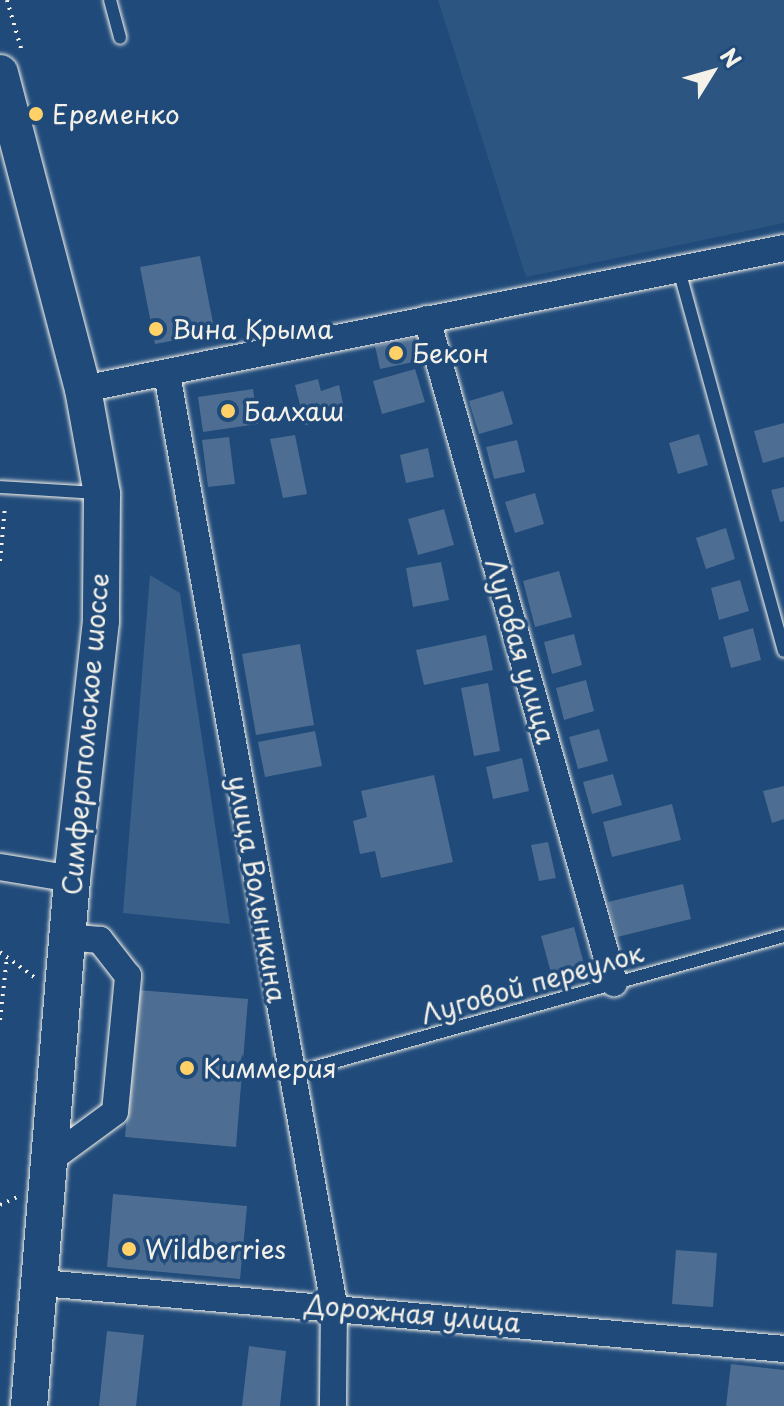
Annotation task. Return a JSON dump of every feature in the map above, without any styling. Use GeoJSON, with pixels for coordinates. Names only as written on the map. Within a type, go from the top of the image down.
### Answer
{"type":"FeatureCollection","features":[{"type":"Feature","properties":{"kind":"main road","name":"Симферопольское шоссе"},"geometry":{"type":"LineString","coordinates":[[3,96],[83,389],[102,494],[101,621],[72,879],[42,1283],[29,1406]]}},
{"type":"Feature","properties":{"kind":"street"},"geometry":{"type":"LineString","coordinates":[[83,389],[784,248]]}},
{"type":"Feature","properties":{"kind":"street","name":"Луговая улица"},"geometry":{"type":"LineString","coordinates":[[427,319],[614,983]]}},
{"type":"Feature","properties":{"kind":"street","name":"улица Волынкина"},"geometry":{"type":"LineString","coordinates":[[167,374],[334,1305],[333,1406]]}},
{"type":"Feature","properties":{"kind":"street"},"geometry":{"type":"LineString","coordinates":[[0,867],[72,879]]}},
{"type":"Feature","properties":{"kind":"street"},"geometry":{"type":"LineString","coordinates":[[51,1159],[115,1112],[128,976],[100,940],[68,937]]}},
{"type":"Feature","properties":{"kind":"street","name":"Дорожная улица"},"geometry":{"type":"LineString","coordinates":[[42,1283],[334,1305],[784,1349]]}},
{"type":"Feature","properties":{"kind":"lane"},"geometry":{"type":"LineString","coordinates":[[110,0],[120,38]]}},
{"type":"Feature","properties":{"kind":"lane"},"geometry":{"type":"LineString","coordinates":[[679,270],[784,651]]}},
{"type":"Feature","properties":{"kind":"lane"},"geometry":{"type":"LineString","coordinates":[[4,487],[102,494]]}},
{"type":"Feature","properties":{"kind":"lane","name":"Луговой переулок"},"geometry":{"type":"LineString","coordinates":[[291,1074],[784,936]]}},
{"type":"Feature","properties":{"kind":"path"},"geometry":{"type":"LineString","coordinates":[[0,561],[4,487]]}},
{"type":"Feature","properties":{"kind":"path"},"geometry":{"type":"LineString","coordinates":[[0,952],[42,983]]}},
{"type":"Feature","properties":{"kind":"path"},"geometry":{"type":"LineString","coordinates":[[0,1020],[7,957]]}},
{"type":"Feature","properties":{"kind":"shaded area"},"geometry":{"type":"Polygon","coordinates":[[[438,0],[784,0],[784,223],[526,277],[438,0]]]}},
{"type":"Feature","properties":{"kind":"shaded area"},"geometry":{"type":"Polygon","coordinates":[[[150,575],[180,593],[230,924],[123,913],[150,575]]]}},
{"type":"Feature","properties":{"kind":"building"},"geometry":{"type":"Polygon","coordinates":[[[200,256],[215,333],[155,344],[140,267],[200,256]]]}},
{"type":"Feature","properties":{"kind":"building","name":"Бекон"},"geometry":{"type":"Polygon","coordinates":[[[413,338],[418,361],[380,369],[375,346],[413,338]]]}},
{"type":"Feature","properties":{"kind":"building"},"geometry":{"type":"Polygon","coordinates":[[[415,369],[425,402],[382,414],[373,381],[415,369]]]}},
{"type":"Feature","properties":{"kind":"building"},"geometry":{"type":"Polygon","coordinates":[[[318,379],[321,391],[339,385],[346,417],[305,425],[295,385],[318,379]]]}},
{"type":"Feature","properties":{"kind":"building","name":"Балхаш"},"geometry":{"type":"Polygon","coordinates":[[[253,389],[258,424],[203,432],[198,397],[253,389]]]}},
{"type":"Feature","properties":{"kind":"building"},"geometry":{"type":"Polygon","coordinates":[[[503,391],[513,424],[479,434],[469,401],[503,391]]]}},
{"type":"Feature","properties":{"kind":"building"},"geometry":{"type":"Polygon","coordinates":[[[784,423],[784,457],[763,463],[754,431],[784,423]]]}},
{"type":"Feature","properties":{"kind":"building"},"geometry":{"type":"Polygon","coordinates":[[[699,434],[708,465],[678,474],[669,443],[699,434]]]}},
{"type":"Feature","properties":{"kind":"building"},"geometry":{"type":"Polygon","coordinates":[[[295,435],[307,494],[283,498],[270,439],[295,435]]]}},
{"type":"Feature","properties":{"kind":"building"},"geometry":{"type":"Polygon","coordinates":[[[229,437],[235,484],[208,487],[202,440],[229,437]]]}},
{"type":"Feature","properties":{"kind":"building"},"geometry":{"type":"Polygon","coordinates":[[[517,440],[525,472],[494,479],[486,447],[517,440]]]}},
{"type":"Feature","properties":{"kind":"building"},"geometry":{"type":"Polygon","coordinates":[[[428,448],[434,477],[406,483],[400,455],[428,448]]]}},
{"type":"Feature","properties":{"kind":"building"},"geometry":{"type":"Polygon","coordinates":[[[784,487],[784,521],[780,522],[771,490],[784,487]]]}},
{"type":"Feature","properties":{"kind":"building"},"geometry":{"type":"Polygon","coordinates":[[[535,493],[544,524],[515,533],[505,502],[535,493]]]}},
{"type":"Feature","properties":{"kind":"building"},"geometry":{"type":"Polygon","coordinates":[[[444,509],[454,545],[418,555],[408,519],[444,509]]]}},
{"type":"Feature","properties":{"kind":"building"},"geometry":{"type":"Polygon","coordinates":[[[726,528],[735,559],[706,569],[696,538],[726,528]]]}},
{"type":"Feature","properties":{"kind":"building"},"geometry":{"type":"Polygon","coordinates":[[[441,562],[449,600],[413,607],[406,568],[441,562]]]}},
{"type":"Feature","properties":{"kind":"building"},"geometry":{"type":"Polygon","coordinates":[[[559,571],[572,617],[535,627],[523,581],[559,571]]]}},
{"type":"Feature","properties":{"kind":"building"},"geometry":{"type":"Polygon","coordinates":[[[740,580],[749,611],[719,620],[711,588],[740,580]]]}},
{"type":"Feature","properties":{"kind":"building"},"geometry":{"type":"Polygon","coordinates":[[[753,628],[761,660],[731,668],[723,637],[753,628]]]}},
{"type":"Feature","properties":{"kind":"building"},"geometry":{"type":"Polygon","coordinates":[[[574,634],[582,665],[552,674],[544,642],[574,634]]]}},
{"type":"Feature","properties":{"kind":"building"},"geometry":{"type":"Polygon","coordinates":[[[486,635],[493,670],[424,685],[416,650],[486,635]]]}},
{"type":"Feature","properties":{"kind":"building"},"geometry":{"type":"Polygon","coordinates":[[[300,644],[314,725],[256,735],[242,654],[300,644]]]}},
{"type":"Feature","properties":{"kind":"building"},"geometry":{"type":"Polygon","coordinates":[[[586,680],[594,711],[564,720],[556,688],[586,680]]]}},
{"type":"Feature","properties":{"kind":"building"},"geometry":{"type":"Polygon","coordinates":[[[488,683],[500,751],[474,756],[461,688],[488,683]]]}},
{"type":"Feature","properties":{"kind":"building"},"geometry":{"type":"Polygon","coordinates":[[[599,729],[608,761],[578,769],[569,737],[599,729]]]}},
{"type":"Feature","properties":{"kind":"building"},"geometry":{"type":"Polygon","coordinates":[[[315,731],[322,766],[265,777],[258,742],[315,731]]]}},
{"type":"Feature","properties":{"kind":"building"},"geometry":{"type":"Polygon","coordinates":[[[522,758],[529,791],[493,799],[486,767],[522,758]]]}},
{"type":"Feature","properties":{"kind":"building"},"geometry":{"type":"Polygon","coordinates":[[[613,774],[622,805],[592,814],[583,782],[613,774]]]}},
{"type":"Feature","properties":{"kind":"building"},"geometry":{"type":"Polygon","coordinates":[[[434,775],[453,862],[381,878],[375,851],[360,854],[353,821],[367,817],[361,791],[434,775]]]}},
{"type":"Feature","properties":{"kind":"building"},"geometry":{"type":"Polygon","coordinates":[[[784,786],[784,819],[772,823],[763,791],[784,786]]]}},
{"type":"Feature","properties":{"kind":"building"},"geometry":{"type":"Polygon","coordinates":[[[672,804],[681,840],[612,857],[603,822],[672,804]]]}},
{"type":"Feature","properties":{"kind":"building"},"geometry":{"type":"Polygon","coordinates":[[[548,842],[556,878],[539,881],[531,845],[548,842]]]}},
{"type":"Feature","properties":{"kind":"building"},"geometry":{"type":"Polygon","coordinates":[[[683,884],[691,919],[617,937],[608,902],[683,884]]]}},
{"type":"Feature","properties":{"kind":"building"},"geometry":{"type":"Polygon","coordinates":[[[574,927],[587,975],[554,984],[541,936],[574,927]]]}},
{"type":"Feature","properties":{"kind":"building","name":"Киммерия"},"geometry":{"type":"Polygon","coordinates":[[[138,990],[248,999],[236,1147],[125,1137],[138,990]]]}},
{"type":"Feature","properties":{"kind":"building"},"geometry":{"type":"Polygon","coordinates":[[[113,1194],[247,1206],[240,1279],[107,1267],[113,1194]]]}},
{"type":"Feature","properties":{"kind":"building"},"geometry":{"type":"Polygon","coordinates":[[[676,1250],[717,1253],[713,1307],[672,1304],[676,1250]]]}},
{"type":"Feature","properties":{"kind":"building"},"geometry":{"type":"Polygon","coordinates":[[[107,1331],[144,1335],[136,1406],[99,1406],[107,1331]]]}},
{"type":"Feature","properties":{"kind":"building"},"geometry":{"type":"Polygon","coordinates":[[[249,1346],[286,1351],[280,1406],[242,1406],[249,1346]]]}},
{"type":"Feature","properties":{"kind":"building"},"geometry":{"type":"Polygon","coordinates":[[[731,1364],[784,1370],[784,1406],[726,1406],[731,1364]]]}},
{"type":"Feature","properties":{"kind":"place","name":"Еременко"},"geometry":{"type":"Point","coordinates":[36,114]}},
{"type":"Feature","properties":{"kind":"place","name":"Вина Крыма"},"geometry":{"type":"Point","coordinates":[156,329]}},
{"type":"Feature","properties":{"kind":"place","name":"Бекон"},"geometry":{"type":"Point","coordinates":[396,353]}},
{"type":"Feature","properties":{"kind":"place","name":"Балхаш"},"geometry":{"type":"Point","coordinates":[228,411]}},
{"type":"Feature","properties":{"kind":"place","name":"Киммерия"},"geometry":{"type":"Point","coordinates":[187,1068]}},
{"type":"Feature","properties":{"kind":"place","name":"Wildberries"},"geometry":{"type":"Point","coordinates":[129,1249]}}]}
